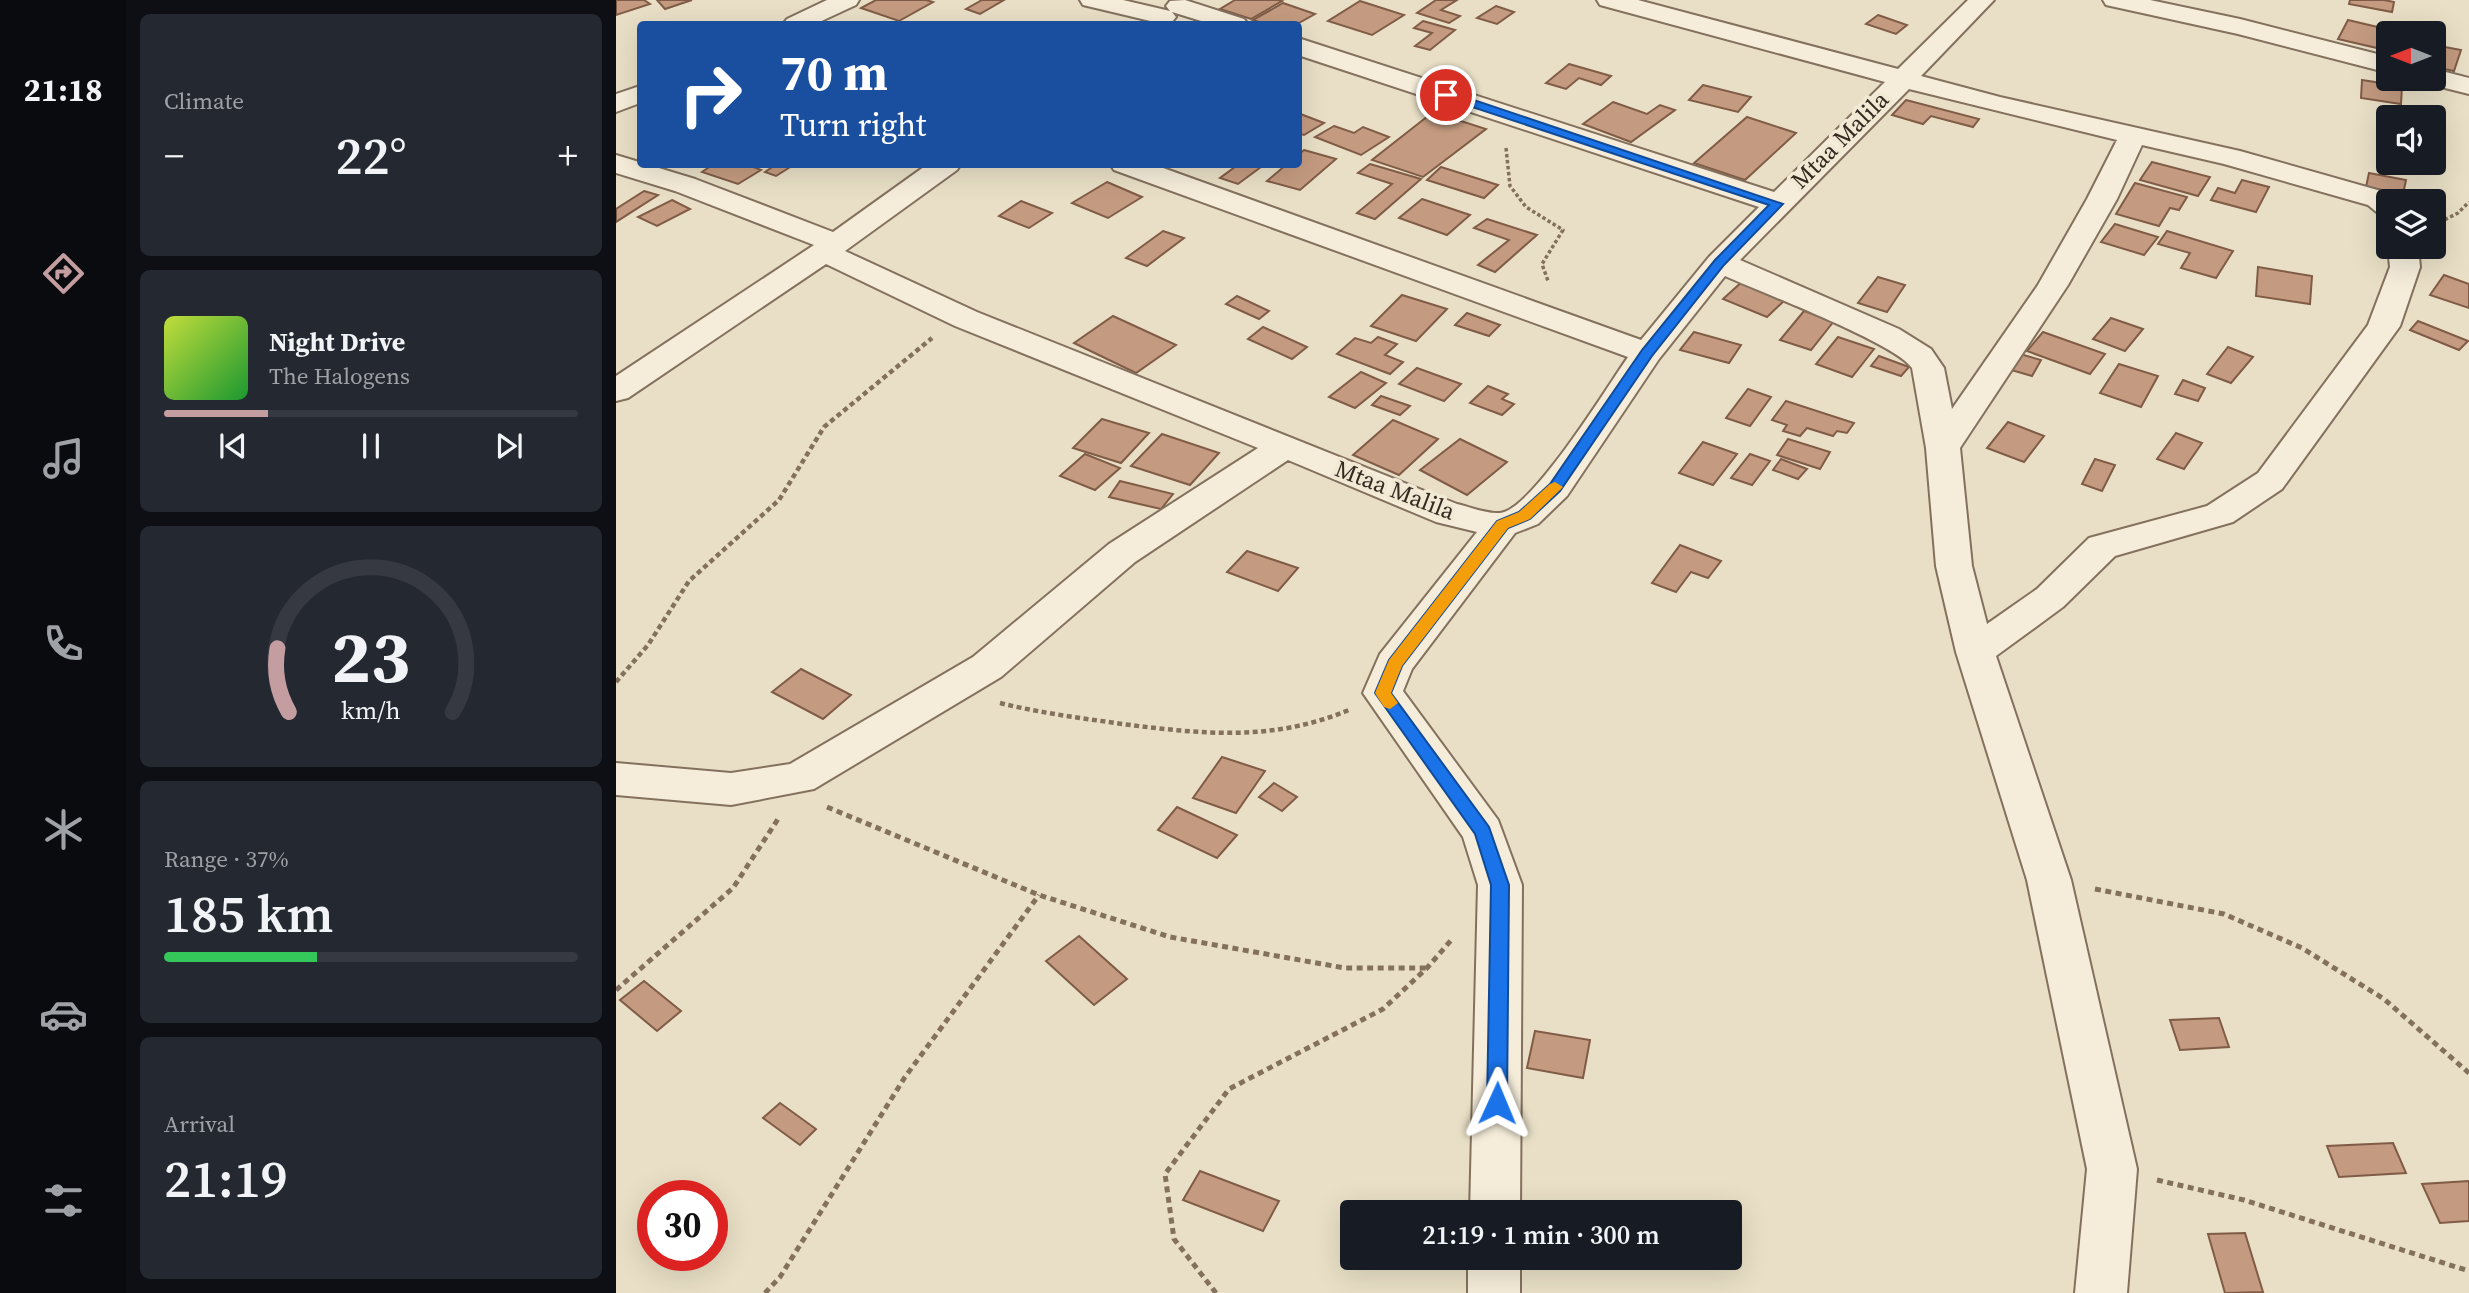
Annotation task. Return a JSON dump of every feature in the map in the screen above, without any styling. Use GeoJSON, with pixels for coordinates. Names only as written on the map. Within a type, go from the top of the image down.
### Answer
{"type":"FeatureCollection","features":[{"type":"Feature","properties":{"kind":"street"},"geometry":{"type":"LineString","coordinates":[[802,21],[847,0]]}},
{"type":"Feature","properties":{"kind":"street"},"geometry":{"type":"LineString","coordinates":[[1092,0],[1219,21]]}},
{"type":"Feature","properties":{"kind":"street"},"geometry":{"type":"LineString","coordinates":[[1609,0],[1901,79],[2230,157],[2376,199]]}},
{"type":"Feature","properties":{"kind":"street","name":"Mtaa Malila"},"geometry":{"type":"LineString","coordinates":[[616,164],[685,186],[830,247],[965,318],[1448,514],[1503,525],[1525,516],[1555,488],[1647,353],[1720,263],[1982,0]]}},
{"type":"Feature","properties":{"kind":"street"},"geometry":{"type":"LineString","coordinates":[[2115,0],[2246,18],[2376,61]]}},
{"type":"Feature","properties":{"kind":"street"},"geometry":{"type":"LineString","coordinates":[[1302,47],[1777,204]]}},
{"type":"Feature","properties":{"kind":"street"},"geometry":{"type":"LineString","coordinates":[[2446,80],[2469,86]]}},
{"type":"Feature","properties":{"kind":"street"},"geometry":{"type":"LineString","coordinates":[[616,104],[637,94]]}},
{"type":"Feature","properties":{"kind":"street"},"geometry":{"type":"LineString","coordinates":[[1943,448],[2053,285],[2102,199],[2133,135]]}},
{"type":"Feature","properties":{"kind":"street"},"geometry":{"type":"LineString","coordinates":[[616,391],[830,247],[941,168]]}},
{"type":"Feature","properties":{"kind":"street"},"geometry":{"type":"LineString","coordinates":[[1135,168],[1647,353]]}},
{"type":"Feature","properties":{"kind":"street"},"geometry":{"type":"LineString","coordinates":[[1975,652],[2050,598],[2102,547],[2220,514],[2270,481],[2384,326],[2404,267],[2404,259]]}},
{"type":"Feature","properties":{"kind":"street"},"geometry":{"type":"LineString","coordinates":[[1720,263],[1888,336],[1920,356],[1928,368],[1943,448],[1954,566],[1975,652],[2049,880],[2112,1169],[2101,1293]]}},
{"type":"Feature","properties":{"kind":"street"},"geometry":{"type":"LineString","coordinates":[[616,779],[731,789],[795,787],[987,667],[1122,553],[1285,446]]}},
{"type":"Feature","properties":{"kind":"street"},"geometry":{"type":"LineString","coordinates":[[1495,1200],[1500,885],[1483,832],[1383,693],[1394,664],[1503,525]]}},
{"type":"Feature","properties":{"kind":"street"},"geometry":{"type":"LineString","coordinates":[[1494,1270],[1494,1293]]}},
{"type":"Feature","properties":{"kind":"path"},"geometry":{"type":"LineString","coordinates":[[1495,111],[1504,128],[1510,186],[1526,207],[1563,230],[1542,264],[1562,323]]}},
{"type":"Feature","properties":{"kind":"path"},"geometry":{"type":"LineString","coordinates":[[2446,218],[2469,202]]}},
{"type":"Feature","properties":{"kind":"path"},"geometry":{"type":"LineString","coordinates":[[616,682],[648,645],[689,581],[779,500],[824,427],[924,343],[965,318]]}},
{"type":"Feature","properties":{"kind":"path"},"geometry":{"type":"LineString","coordinates":[[948,690],[1035,712],[1203,734],[1275,732],[1334,718],[1383,693]]}},
{"type":"Feature","properties":{"kind":"path"},"geometry":{"type":"LineString","coordinates":[[616,990],[733,888],[795,787],[817,803],[1039,895],[1170,937],[1345,968],[1427,968]]}},
{"type":"Feature","properties":{"kind":"path"},"geometry":{"type":"LineString","coordinates":[[2049,880],[2224,914],[2302,948],[2384,999],[2469,1073]]}},
{"type":"Feature","properties":{"kind":"path"},"geometry":{"type":"LineString","coordinates":[[765,1293],[780,1277],[905,1077],[1039,895]]}},
{"type":"Feature","properties":{"kind":"path"},"geometry":{"type":"LineString","coordinates":[[1216,1293],[1174,1239],[1165,1174],[1229,1089],[1383,1009],[1427,968],[1454,937]]}},
{"type":"Feature","properties":{"kind":"path"},"geometry":{"type":"LineString","coordinates":[[2112,1169],[2244,1200],[2469,1271]]}},
{"type":"Feature","properties":{"kind":"building"},"geometry":{"type":"Polygon","coordinates":[[[616,0],[644,0],[650,4],[616,15],[616,0]]]}},
{"type":"Feature","properties":{"kind":"building"},"geometry":{"type":"Polygon","coordinates":[[[657,0],[692,0],[665,9],[657,0]]]}},
{"type":"Feature","properties":{"kind":"building"},"geometry":{"type":"Polygon","coordinates":[[[876,0],[933,2],[899,21],[861,8],[876,0]]]}},
{"type":"Feature","properties":{"kind":"building"},"geometry":{"type":"Polygon","coordinates":[[[982,0],[1004,0],[980,14],[966,9],[982,0]]]}},
{"type":"Feature","properties":{"kind":"building"},"geometry":{"type":"Polygon","coordinates":[[[1235,0],[1282,1],[1251,19],[1220,9],[1235,0]]]}},
{"type":"Feature","properties":{"kind":"building"},"geometry":{"type":"Polygon","coordinates":[[[1436,0],[1457,0],[1441,10],[1460,16],[1449,23],[1417,13],[1436,0]]]}},
{"type":"Feature","properties":{"kind":"building"},"geometry":{"type":"Polygon","coordinates":[[[2350,0],[2394,2],[2392,12],[2349,4],[2350,0]]]}},
{"type":"Feature","properties":{"kind":"building"},"geometry":{"type":"Polygon","coordinates":[[[1360,1],[1404,15],[1372,35],[1328,21],[1360,1]]]}},
{"type":"Feature","properties":{"kind":"building"},"geometry":{"type":"Polygon","coordinates":[[[1283,3],[1315,14],[1302,21],[1253,20],[1283,3]]]}},
{"type":"Feature","properties":{"kind":"building"},"geometry":{"type":"Polygon","coordinates":[[[1496,6],[1514,12],[1497,24],[1477,18],[1496,6]]]}},
{"type":"Feature","properties":{"kind":"building"},"geometry":{"type":"Polygon","coordinates":[[[1878,15],[1907,25],[1896,34],[1866,24],[1878,15]]]}},
{"type":"Feature","properties":{"kind":"building"},"geometry":{"type":"Polygon","coordinates":[[[2348,20],[2376,27],[2376,48],[2338,39],[2348,20]]]}},
{"type":"Feature","properties":{"kind":"building"},"geometry":{"type":"Polygon","coordinates":[[[1423,21],[1455,30],[1430,50],[1415,46],[1432,33],[1414,28],[1423,21]]]}},
{"type":"Feature","properties":{"kind":"building"},"geometry":{"type":"Polygon","coordinates":[[[2446,47],[2461,50],[2454,71],[2446,69],[2446,47]]]}},
{"type":"Feature","properties":{"kind":"building"},"geometry":{"type":"Polygon","coordinates":[[[1569,64],[1611,76],[1601,85],[1579,78],[1566,89],[1546,83],[1569,64]]]}},
{"type":"Feature","properties":{"kind":"building"},"geometry":{"type":"Polygon","coordinates":[[[2362,80],[2376,82],[2376,91],[2402,91],[2401,104],[2361,98],[2362,80]]]}},
{"type":"Feature","properties":{"kind":"building"},"geometry":{"type":"Polygon","coordinates":[[[1703,85],[1751,97],[1738,112],[1689,100],[1703,85]]]}},
{"type":"Feature","properties":{"kind":"building"},"geometry":{"type":"Polygon","coordinates":[[[1906,100],[1979,119],[1973,127],[1931,116],[1923,124],[1892,115],[1906,100]]]}},
{"type":"Feature","properties":{"kind":"building"},"geometry":{"type":"Polygon","coordinates":[[[1613,102],[1647,114],[1660,105],[1675,110],[1631,142],[1583,124],[1613,102]]]}},
{"type":"Feature","properties":{"kind":"building"},"geometry":{"type":"Polygon","coordinates":[[[1433,112],[1486,129],[1423,177],[1372,160],[1433,112]]]}},
{"type":"Feature","properties":{"kind":"building"},"geometry":{"type":"Polygon","coordinates":[[[1302,115],[1324,123],[1304,135],[1302,115]]]}},
{"type":"Feature","properties":{"kind":"building"},"geometry":{"type":"Polygon","coordinates":[[[1747,117],[1796,133],[1745,180],[1694,163],[1747,117]]]}},
{"type":"Feature","properties":{"kind":"building"},"geometry":{"type":"Polygon","coordinates":[[[1334,126],[1354,133],[1363,127],[1389,137],[1361,155],[1315,137],[1334,126]]]}},
{"type":"Feature","properties":{"kind":"building"},"geometry":{"type":"Polygon","coordinates":[[[1302,152],[1336,159],[1300,190],[1267,181],[1282,168],[1302,168],[1302,152]]]}},
{"type":"Feature","properties":{"kind":"building"},"geometry":{"type":"Polygon","coordinates":[[[2152,162],[2210,177],[2198,196],[2140,180],[2152,162]]]}},
{"type":"Feature","properties":{"kind":"building"},"geometry":{"type":"Polygon","coordinates":[[[1370,164],[1421,179],[1375,219],[1357,213],[1392,184],[1358,173],[1370,164]]]}},
{"type":"Feature","properties":{"kind":"building"},"geometry":{"type":"Polygon","coordinates":[[[1441,167],[1498,185],[1484,198],[1427,180],[1441,167]]]}},
{"type":"Feature","properties":{"kind":"building"},"geometry":{"type":"Polygon","coordinates":[[[708,168],[761,170],[738,184],[702,172],[708,168]]]}},
{"type":"Feature","properties":{"kind":"building"},"geometry":{"type":"Polygon","coordinates":[[[771,168],[789,168],[776,176],[765,172],[771,168]]]}},
{"type":"Feature","properties":{"kind":"building"},"geometry":{"type":"Polygon","coordinates":[[[1234,168],[1260,168],[1238,184],[1220,178],[1234,168]]]}},
{"type":"Feature","properties":{"kind":"building"},"geometry":{"type":"Polygon","coordinates":[[[2369,173],[2406,180],[2404,189],[2366,187],[2369,173]]]}},
{"type":"Feature","properties":{"kind":"building"},"geometry":{"type":"Polygon","coordinates":[[[2242,180],[2269,187],[2256,212],[2211,200],[2218,188],[2235,193],[2242,180]]]}},
{"type":"Feature","properties":{"kind":"building"},"geometry":{"type":"Polygon","coordinates":[[[1107,182],[1142,197],[1108,218],[1072,203],[1107,182]]]}},
{"type":"Feature","properties":{"kind":"building"},"geometry":{"type":"Polygon","coordinates":[[[2135,183],[2187,197],[2179,210],[2170,208],[2159,226],[2116,214],[2135,183]]]}},
{"type":"Feature","properties":{"kind":"building"},"geometry":{"type":"Polygon","coordinates":[[[644,191],[658,195],[616,222],[616,209],[644,191]]]}},
{"type":"Feature","properties":{"kind":"building"},"geometry":{"type":"Polygon","coordinates":[[[1422,199],[1470,215],[1447,235],[1399,218],[1422,199]]]}},
{"type":"Feature","properties":{"kind":"building"},"geometry":{"type":"Polygon","coordinates":[[[672,200],[690,209],[657,226],[638,217],[672,200]]]}},
{"type":"Feature","properties":{"kind":"building"},"geometry":{"type":"Polygon","coordinates":[[[1021,201],[1052,213],[1029,228],[999,216],[1021,201]]]}},
{"type":"Feature","properties":{"kind":"building"},"geometry":{"type":"Polygon","coordinates":[[[1487,219],[1537,235],[1495,272],[1478,265],[1509,240],[1474,228],[1487,219]]]}},
{"type":"Feature","properties":{"kind":"building"},"geometry":{"type":"Polygon","coordinates":[[[2115,224],[2158,237],[2144,255],[2101,242],[2115,224]]]}},
{"type":"Feature","properties":{"kind":"building"},"geometry":{"type":"Polygon","coordinates":[[[1163,231],[1184,238],[1147,266],[1126,258],[1163,231]]]}},
{"type":"Feature","properties":{"kind":"building"},"geometry":{"type":"Polygon","coordinates":[[[2167,231],[2233,251],[2216,278],[2181,268],[2190,253],[2158,244],[2167,231]]]}},
{"type":"Feature","properties":{"kind":"building"},"geometry":{"type":"Polygon","coordinates":[[[2258,267],[2312,276],[2310,304],[2256,296],[2258,267]]]}},
{"type":"Feature","properties":{"kind":"building"},"geometry":{"type":"Polygon","coordinates":[[[2444,275],[2469,284],[2469,308],[2430,295],[2444,275]]]}},
{"type":"Feature","properties":{"kind":"building"},"geometry":{"type":"Polygon","coordinates":[[[1878,277],[1905,285],[1887,312],[1858,303],[1878,277]]]}},
{"type":"Feature","properties":{"kind":"building"},"geometry":{"type":"Polygon","coordinates":[[[1743,281],[1787,298],[1767,317],[1723,299],[1743,281]]]}},
{"type":"Feature","properties":{"kind":"building"},"geometry":{"type":"Polygon","coordinates":[[[1402,295],[1447,309],[1416,341],[1371,326],[1402,295]]]}},
{"type":"Feature","properties":{"kind":"building"},"geometry":{"type":"Polygon","coordinates":[[[1237,296],[1269,311],[1259,319],[1226,304],[1237,296]]]}},
{"type":"Feature","properties":{"kind":"building"},"geometry":{"type":"Polygon","coordinates":[[[1804,311],[1834,321],[1811,350],[1780,340],[1804,311]]]}},
{"type":"Feature","properties":{"kind":"building"},"geometry":{"type":"Polygon","coordinates":[[[1467,313],[1500,325],[1489,336],[1455,325],[1467,313]]]}},
{"type":"Feature","properties":{"kind":"building"},"geometry":{"type":"Polygon","coordinates":[[[1113,316],[1176,345],[1136,373],[1074,343],[1113,316]]]}},
{"type":"Feature","properties":{"kind":"building"},"geometry":{"type":"Polygon","coordinates":[[[2111,318],[2143,329],[2125,351],[2093,339],[2111,318]]]}},
{"type":"Feature","properties":{"kind":"building"},"geometry":{"type":"Polygon","coordinates":[[[2418,321],[2468,341],[2459,350],[2410,330],[2418,321]]]}},
{"type":"Feature","properties":{"kind":"building"},"geometry":{"type":"Polygon","coordinates":[[[1263,327],[1307,347],[1292,359],[1248,339],[1263,327]]]}},
{"type":"Feature","properties":{"kind":"building"},"geometry":{"type":"Polygon","coordinates":[[[1694,332],[1741,345],[1729,363],[1680,350],[1694,332]]]}},
{"type":"Feature","properties":{"kind":"building"},"geometry":{"type":"Polygon","coordinates":[[[2043,332],[2105,354],[2090,374],[2027,351],[2043,332]]]}},
{"type":"Feature","properties":{"kind":"building"},"geometry":{"type":"Polygon","coordinates":[[[1378,337],[1397,344],[1385,355],[1403,362],[1390,374],[1337,354],[1355,338],[1371,343],[1378,337]]]}},
{"type":"Feature","properties":{"kind":"building"},"geometry":{"type":"Polygon","coordinates":[[[1838,337],[1874,349],[1852,377],[1816,364],[1838,337]]]}},
{"type":"Feature","properties":{"kind":"building"},"geometry":{"type":"Polygon","coordinates":[[[2228,347],[2253,357],[2231,383],[2207,374],[2228,347]]]}},
{"type":"Feature","properties":{"kind":"building"},"geometry":{"type":"Polygon","coordinates":[[[2020,354],[2041,360],[2032,376],[2011,370],[2020,354]]]}},
{"type":"Feature","properties":{"kind":"building"},"geometry":{"type":"Polygon","coordinates":[[[1879,356],[1909,367],[1901,376],[1871,366],[1879,356]]]}},
{"type":"Feature","properties":{"kind":"building"},"geometry":{"type":"Polygon","coordinates":[[[2119,364],[2158,376],[2141,407],[2100,393],[2119,364]]]}},
{"type":"Feature","properties":{"kind":"building"},"geometry":{"type":"Polygon","coordinates":[[[1417,368],[1461,384],[1444,401],[1399,384],[1417,368]]]}},
{"type":"Feature","properties":{"kind":"building"},"geometry":{"type":"Polygon","coordinates":[[[1361,372],[1386,383],[1355,408],[1329,397],[1361,372]]]}},
{"type":"Feature","properties":{"kind":"building"},"geometry":{"type":"Polygon","coordinates":[[[2183,380],[2205,388],[2198,401],[2175,394],[2183,380]]]}},
{"type":"Feature","properties":{"kind":"building"},"geometry":{"type":"Polygon","coordinates":[[[1488,386],[1508,394],[1502,399],[1514,404],[1502,415],[1470,403],[1488,386]]]}},
{"type":"Feature","properties":{"kind":"building"},"geometry":{"type":"Polygon","coordinates":[[[1748,389],[1771,397],[1750,426],[1726,418],[1748,389]]]}},
{"type":"Feature","properties":{"kind":"building"},"geometry":{"type":"Polygon","coordinates":[[[1381,396],[1410,406],[1400,415],[1372,405],[1381,396]]]}},
{"type":"Feature","properties":{"kind":"building"},"geometry":{"type":"Polygon","coordinates":[[[1786,401],[1854,423],[1847,433],[1837,431],[1833,436],[1807,428],[1800,436],[1783,431],[1787,425],[1772,420],[1786,401]]]}},
{"type":"Feature","properties":{"kind":"building"},"geometry":{"type":"Polygon","coordinates":[[[1102,419],[1149,433],[1121,463],[1073,448],[1102,419]]]}},
{"type":"Feature","properties":{"kind":"building"},"geometry":{"type":"Polygon","coordinates":[[[1393,420],[1438,439],[1399,475],[1353,455],[1393,420]]]}},
{"type":"Feature","properties":{"kind":"building"},"geometry":{"type":"Polygon","coordinates":[[[2008,422],[2044,436],[2024,462],[1987,448],[2008,422]]]}},
{"type":"Feature","properties":{"kind":"building"},"geometry":{"type":"Polygon","coordinates":[[[2176,433],[2202,443],[2184,469],[2157,459],[2176,433]]]}},
{"type":"Feature","properties":{"kind":"building"},"geometry":{"type":"Polygon","coordinates":[[[1162,434],[1219,453],[1190,485],[1131,466],[1162,434]]]}},
{"type":"Feature","properties":{"kind":"building"},"geometry":{"type":"Polygon","coordinates":[[[1460,439],[1507,462],[1467,495],[1420,470],[1460,439]]]}},
{"type":"Feature","properties":{"kind":"building"},"geometry":{"type":"Polygon","coordinates":[[[1788,439],[1830,452],[1820,469],[1777,455],[1788,439]]]}},
{"type":"Feature","properties":{"kind":"building"},"geometry":{"type":"Polygon","coordinates":[[[1703,442],[1737,454],[1713,485],[1679,473],[1703,442]]]}},
{"type":"Feature","properties":{"kind":"building"},"geometry":{"type":"Polygon","coordinates":[[[1085,454],[1120,468],[1095,490],[1060,476],[1085,454]]]}},
{"type":"Feature","properties":{"kind":"building"},"geometry":{"type":"Polygon","coordinates":[[[1750,454],[1770,461],[1752,485],[1731,478],[1750,454]]]}},
{"type":"Feature","properties":{"kind":"building"},"geometry":{"type":"Polygon","coordinates":[[[1781,459],[1807,469],[1798,479],[1773,470],[1781,459]]]}},
{"type":"Feature","properties":{"kind":"building"},"geometry":{"type":"Polygon","coordinates":[[[2095,459],[2115,465],[2102,491],[2082,484],[2095,459]]]}},
{"type":"Feature","properties":{"kind":"building"},"geometry":{"type":"Polygon","coordinates":[[[1120,481],[1173,494],[1161,509],[1109,497],[1120,481]]]}},
{"type":"Feature","properties":{"kind":"building"},"geometry":{"type":"Polygon","coordinates":[[[1680,545],[1721,561],[1708,578],[1691,572],[1676,592],[1652,583],[1680,545]]]}},
{"type":"Feature","properties":{"kind":"building"},"geometry":{"type":"Polygon","coordinates":[[[1247,551],[1298,568],[1278,591],[1227,572],[1247,551]]]}},
{"type":"Feature","properties":{"kind":"building"},"geometry":{"type":"Polygon","coordinates":[[[801,669],[851,695],[823,719],[772,692],[801,669]]]}},
{"type":"Feature","properties":{"kind":"building"},"geometry":{"type":"Polygon","coordinates":[[[1222,757],[1265,771],[1236,813],[1193,798],[1222,757]]]}},
{"type":"Feature","properties":{"kind":"building"},"geometry":{"type":"Polygon","coordinates":[[[1274,783],[1297,797],[1282,811],[1259,797],[1274,783]]]}},
{"type":"Feature","properties":{"kind":"building"},"geometry":{"type":"Polygon","coordinates":[[[1177,807],[1237,835],[1217,858],[1158,830],[1177,807]]]}},
{"type":"Feature","properties":{"kind":"building"},"geometry":{"type":"Polygon","coordinates":[[[1079,936],[1127,979],[1094,1005],[1046,961],[1079,936]]]}},
{"type":"Feature","properties":{"kind":"building"},"geometry":{"type":"Polygon","coordinates":[[[644,981],[681,1011],[657,1031],[620,1000],[644,981]]]}},
{"type":"Feature","properties":{"kind":"building"},"geometry":{"type":"Polygon","coordinates":[[[2219,1018],[2229,1047],[2180,1050],[2170,1020],[2219,1018]]]}},
{"type":"Feature","properties":{"kind":"building"},"geometry":{"type":"Polygon","coordinates":[[[1535,1031],[1590,1040],[1583,1078],[1527,1068],[1535,1031]]]}},
{"type":"Feature","properties":{"kind":"building"},"geometry":{"type":"Polygon","coordinates":[[[780,1103],[816,1129],[800,1145],[763,1118],[780,1103]]]}},
{"type":"Feature","properties":{"kind":"building"},"geometry":{"type":"Polygon","coordinates":[[[2393,1143],[2406,1173],[2339,1177],[2327,1146],[2393,1143]]]}},
{"type":"Feature","properties":{"kind":"building"},"geometry":{"type":"Polygon","coordinates":[[[1200,1171],[1279,1201],[1263,1231],[1183,1200],[1200,1171]]]}},
{"type":"Feature","properties":{"kind":"building"},"geometry":{"type":"Polygon","coordinates":[[[2469,1181],[2469,1221],[2440,1223],[2422,1184],[2469,1181]]]}},
{"type":"Feature","properties":{"kind":"building"},"geometry":{"type":"Polygon","coordinates":[[[2245,1233],[2263,1292],[2225,1293],[2208,1234],[2245,1233]]]}},
{"type":"Feature","properties":{"kind":"slow traffic"},"geometry":{"type":"LineString","coordinates":[[1390,703],[1383,693],[1394,664],[1503,525],[1525,516],[1555,487]]}},
{"type":"Feature","properties":{"kind":"route"},"geometry":{"type":"LineString","coordinates":[[1446,95],[1777,204],[1720,263],[1647,353],[1555,488],[1525,516],[1503,525],[1394,664],[1383,693],[1483,832],[1500,885],[1497,1103]]}}]}
